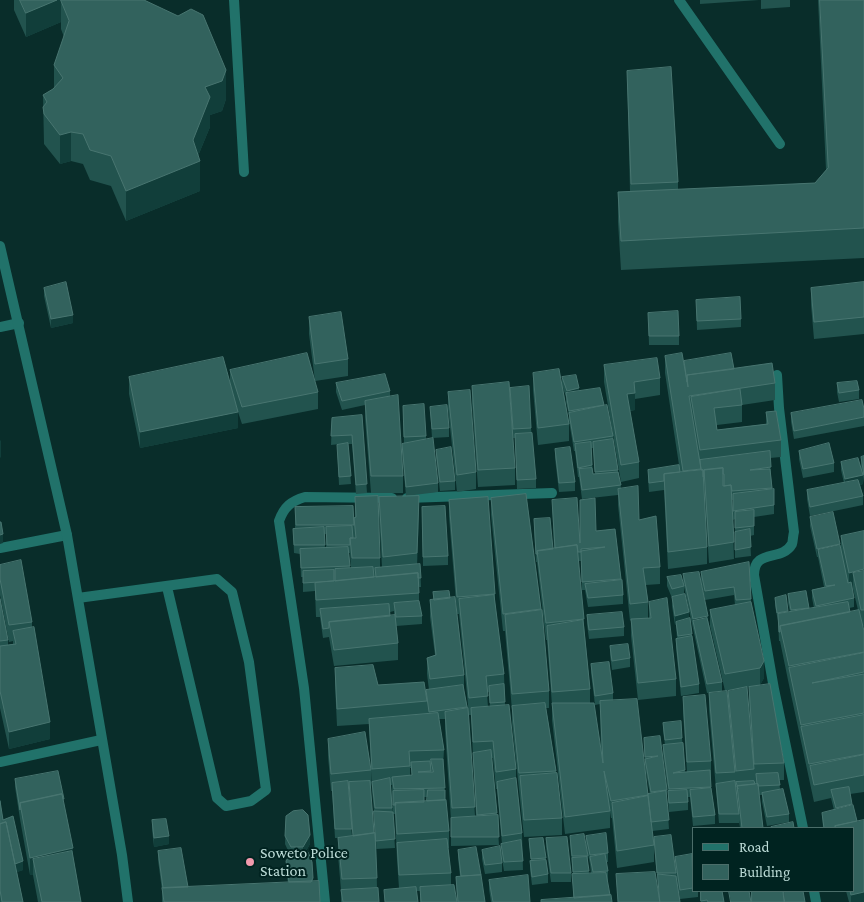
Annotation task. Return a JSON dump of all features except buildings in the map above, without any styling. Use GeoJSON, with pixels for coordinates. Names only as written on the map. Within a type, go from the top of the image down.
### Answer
{"type":"FeatureCollection","features":[{"type":"Feature","properties":{"kind":"street"},"geometry":{"type":"LineString","coordinates":[[234,0],[244,172]]}},
{"type":"Feature","properties":{"kind":"street"},"geometry":{"type":"LineString","coordinates":[[679,0],[780,144]]}},
{"type":"Feature","properties":{"kind":"street"},"geometry":{"type":"LineString","coordinates":[[0,246],[67,535],[122,856],[128,902]]}},
{"type":"Feature","properties":{"kind":"street"},"geometry":{"type":"LineString","coordinates":[[0,327],[19,323]]}},
{"type":"Feature","properties":{"kind":"street"},"geometry":{"type":"LineString","coordinates":[[777,375],[779,408],[794,532],[792,544],[783,552],[758,560],[754,567],[754,575],[774,689],[804,827]]}},
{"type":"Feature","properties":{"kind":"street"},"geometry":{"type":"LineString","coordinates":[[324,902],[304,688],[279,521],[283,510],[294,501],[306,497],[403,498],[552,493]]}},
{"type":"Feature","properties":{"kind":"street"},"geometry":{"type":"LineString","coordinates":[[0,548],[67,535]]}},
{"type":"Feature","properties":{"kind":"street"},"geometry":{"type":"LineString","coordinates":[[78,598],[167,587],[217,578],[232,592],[249,662],[266,790],[251,802],[226,806],[217,798],[167,587]]}},
{"type":"Feature","properties":{"kind":"street"},"geometry":{"type":"LineString","coordinates":[[0,762],[101,740]]}},
{"type":"Feature","properties":{"kind":"place","name":"Soweto Police Station"},"geometry":{"type":"Point","coordinates":[250,862]}}]}
